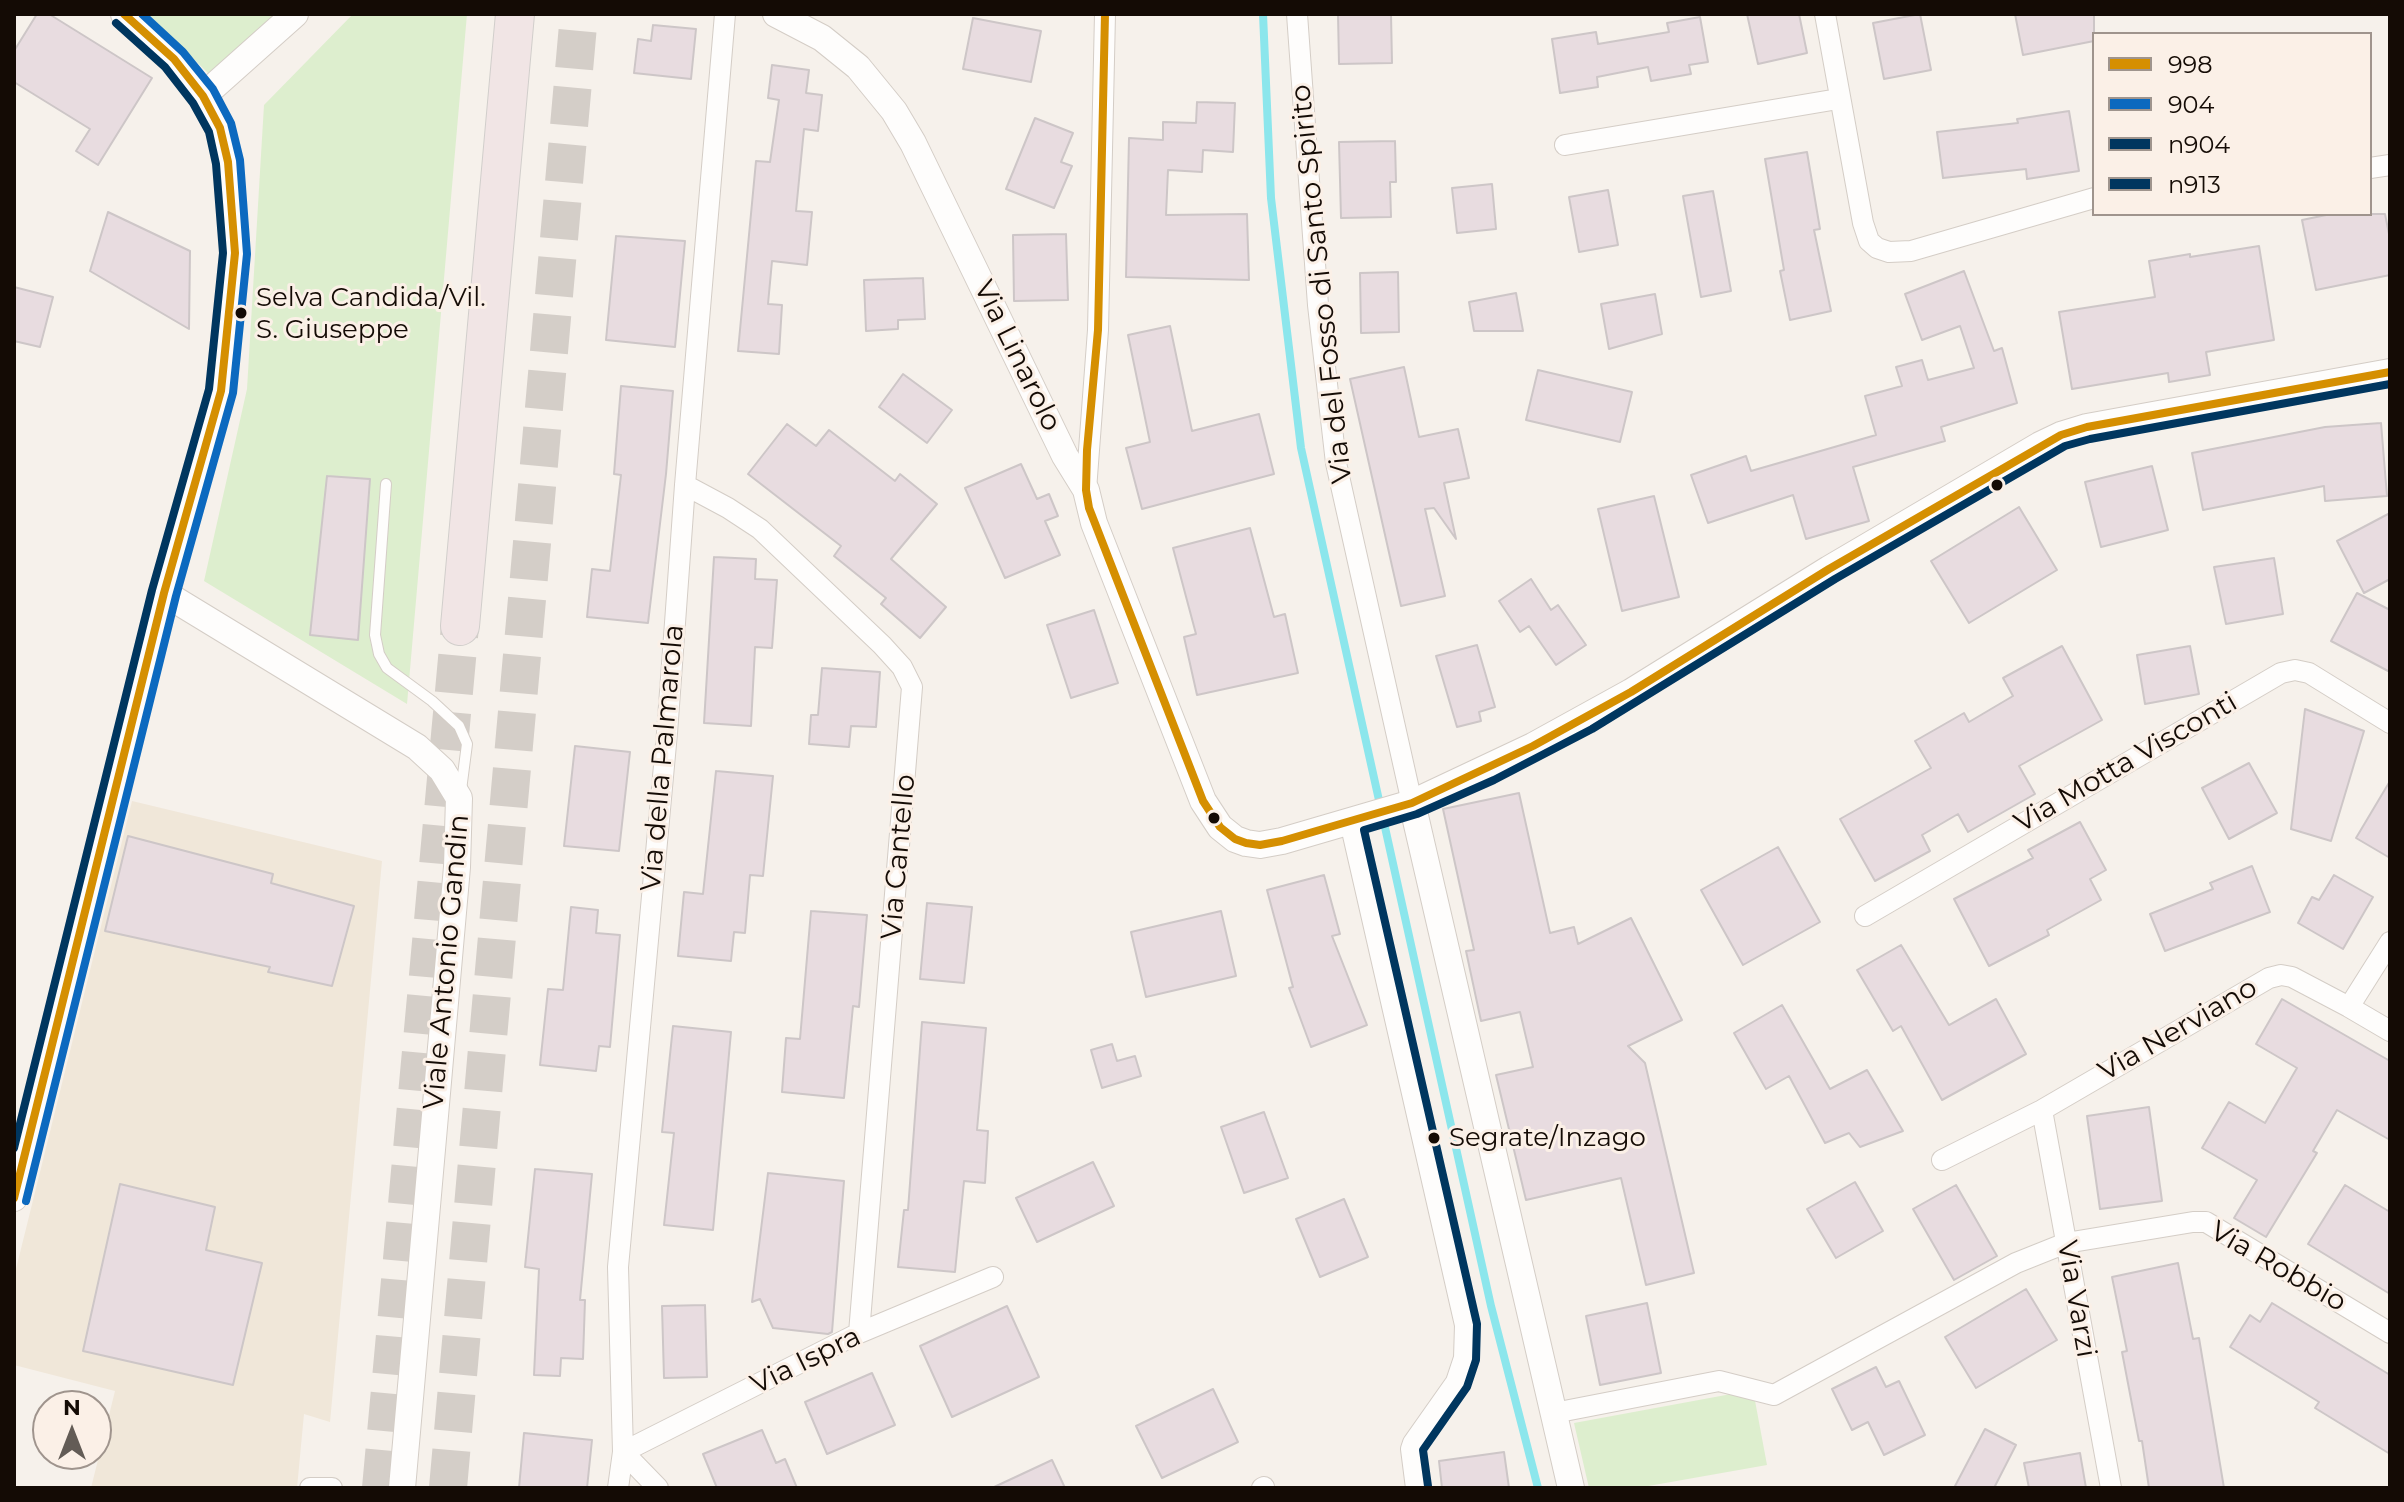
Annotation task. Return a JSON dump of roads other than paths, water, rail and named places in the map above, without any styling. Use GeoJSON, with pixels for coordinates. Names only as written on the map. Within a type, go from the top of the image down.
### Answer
{"type":"FeatureCollection","features":[{"type":"Feature","properties":{"kind":"highway"},"geometry":{"type":"LineString","coordinates":[[460,626],[515,14]]}},
{"type":"Feature","properties":{"kind":"street"},"geometry":{"type":"LineString","coordinates":[[14,1198],[164,593],[221,391],[235,253],[228,162],[220,128],[203,96],[174,59],[124,14]]}},
{"type":"Feature","properties":{"kind":"street"},"geometry":{"type":"LineString","coordinates":[[203,96],[295,14]]}},
{"type":"Feature","properties":{"kind":"street","name":"Via della Palmarola"},"geometry":{"type":"LineString","coordinates":[[618,1488],[623,1452],[618,1267],[667,733],[725,14]]}},
{"type":"Feature","properties":{"kind":"street","name":"Via Linarolo"},"geometry":{"type":"LineString","coordinates":[[776,14],[812,32],[843,53],[873,83],[894,111],[933,182],[1065,456],[1086,490],[1094,523],[1208,811],[1220,827],[1235,839],[1260,845],[1301,837],[1412,803],[1499,763],[1586,718],[1842,561],[2061,435],[2087,427],[2390,372]]}},
{"type":"Feature","properties":{"kind":"street"},"geometry":{"type":"LineString","coordinates":[[1086,490],[1098,330],[1105,14]]}},
{"type":"Feature","properties":{"kind":"street","name":"Via del Fosso di Santo Spirito"},"geometry":{"type":"LineString","coordinates":[[1297,14],[1318,305],[1332,435],[1345,511],[1571,1488]]}},
{"type":"Feature","properties":{"kind":"street"},"geometry":{"type":"LineString","coordinates":[[1825,14],[1838,99],[1863,223],[1869,241],[1882,251],[1911,251],[2092,199]]}},
{"type":"Feature","properties":{"kind":"street"},"geometry":{"type":"LineString","coordinates":[[1565,145],[1838,99]]}},
{"type":"Feature","properties":{"kind":"street","name":"Via Cantello"},"geometry":{"type":"LineString","coordinates":[[685,485],[760,529],[893,656],[912,687],[859,1333]]}},
{"type":"Feature","properties":{"kind":"street","name":"Viale Antonio Gandin"},"geometry":{"type":"LineString","coordinates":[[164,593],[417,747],[442,770],[459,798],[457,867],[402,1488]]}},
{"type":"Feature","properties":{"kind":"street","name":"Via Motta Visconti"},"geometry":{"type":"LineString","coordinates":[[1865,916],[2281,673],[2295,670],[2309,673],[2390,723]]}},
{"type":"Feature","properties":{"kind":"street"},"geometry":{"type":"LineString","coordinates":[[1350,822],[1465,1325],[1464,1358],[1456,1382],[1411,1449],[1416,1488]]}},
{"type":"Feature","properties":{"kind":"street"},"geometry":{"type":"LineString","coordinates":[[2349,1007],[2390,942]]}},
{"type":"Feature","properties":{"kind":"street","name":"Via Nerviano"},"geometry":{"type":"LineString","coordinates":[[1942,1160],[2042,1110],[2269,978],[2281,975],[2292,977],[2390,1031]]}},
{"type":"Feature","properties":{"kind":"street","name":"Via Varzi"},"geometry":{"type":"LineString","coordinates":[[2042,1110],[2111,1488]]}},
{"type":"Feature","properties":{"kind":"street","name":"Via Robbio"},"geometry":{"type":"LineString","coordinates":[[1554,1413],[1719,1381],[1774,1395],[2016,1263],[2066,1243],[2193,1222],[2206,1222],[2390,1333]]}},
{"type":"Feature","properties":{"kind":"street","name":"Via Ispra"},"geometry":{"type":"LineString","coordinates":[[623,1452],[859,1333],[993,1277]]}},
{"type":"Feature","properties":{"kind":"street"},"geometry":{"type":"LineString","coordinates":[[623,1452],[658,1488]]}},
{"type":"Feature","properties":{"kind":"street"},"geometry":{"type":"LineString","coordinates":[[310,1488],[332,1488]]}},
{"type":"Feature","properties":{"kind":"lane"},"geometry":{"type":"LineString","coordinates":[[386,484],[375,635],[379,654],[387,668],[445,712],[464,735],[466,756],[459,798]]}},
{"type":"Feature","properties":{"kind":"waterway"},"geometry":{"type":"LineString","coordinates":[[1263,14],[1271,198],[1301,448],[1491,1306],[1538,1488]]}},
{"type":"Feature","properties":{"kind":"tunnel"},"geometry":{"type":"LineString","coordinates":[[448,1488],[579,14]]}},
{"type":"Feature","properties":{"kind":"tunnel"},"geometry":{"type":"LineString","coordinates":[[381,1488],[460,626]]}},
{"type":"Feature","properties":{"kind":"place","name":"Selva Candida/Vil. S. Giuseppe"},"geometry":{"type":"Point","coordinates":[241,313]}},
{"type":"Feature","properties":{"kind":"place","name":"Segrate/Inzago"},"geometry":{"type":"Point","coordinates":[1434,1138]}}]}
